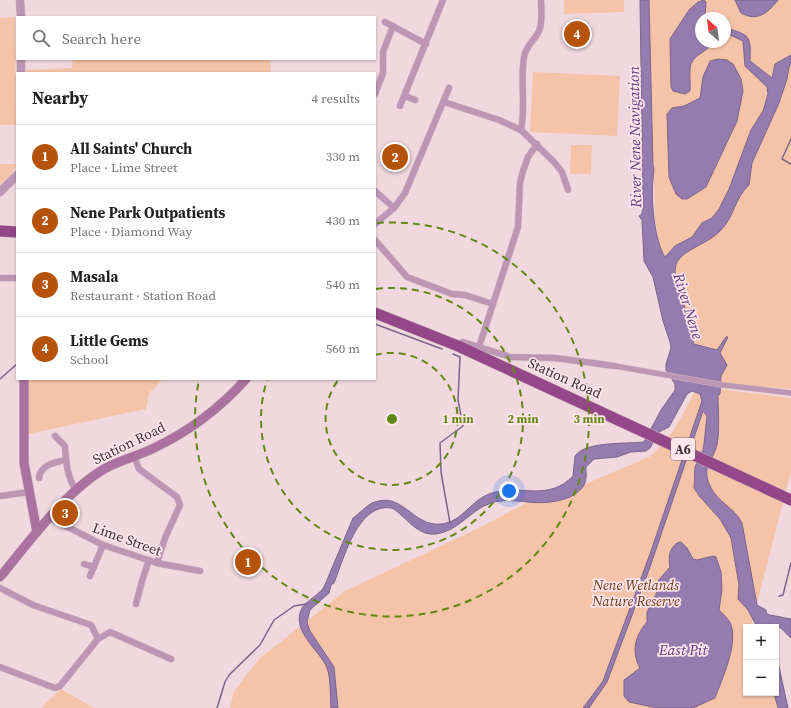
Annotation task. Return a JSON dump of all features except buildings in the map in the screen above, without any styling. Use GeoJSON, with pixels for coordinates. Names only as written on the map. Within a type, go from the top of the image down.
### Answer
{"type":"FeatureCollection","features":[{"type":"Feature","properties":{"kind":"highway"},"geometry":{"type":"LineString","coordinates":[[0,231],[16,232]]}},
{"type":"Feature","properties":{"kind":"highway","name":"Station Road"},"geometry":{"type":"LineString","coordinates":[[376,313],[458,346],[576,399],[791,500]]}},
{"type":"Feature","properties":{"kind":"main road"},"geometry":{"type":"LineString","coordinates":[[24,380],[24,464],[37,532]]}},
{"type":"Feature","properties":{"kind":"main road","name":"Station Road"},"geometry":{"type":"LineString","coordinates":[[0,577],[50,518],[77,491],[103,470],[174,438],[200,421],[231,397],[245,380]]}},
{"type":"Feature","properties":{"kind":"street"},"geometry":{"type":"LineString","coordinates":[[20,0],[21,16]]}},
{"type":"Feature","properties":{"kind":"street"},"geometry":{"type":"LineString","coordinates":[[400,106],[426,44],[442,0]]}},
{"type":"Feature","properties":{"kind":"street"},"geometry":{"type":"LineString","coordinates":[[521,130],[524,118],[522,108],[524,56],[530,42],[540,29],[541,0]]}},
{"type":"Feature","properties":{"kind":"street"},"geometry":{"type":"LineString","coordinates":[[384,22],[426,44]]}},
{"type":"Feature","properties":{"kind":"street"},"geometry":{"type":"LineString","coordinates":[[376,91],[382,73],[383,52],[393,26]]}},
{"type":"Feature","properties":{"kind":"street"},"geometry":{"type":"LineString","coordinates":[[21,60],[21,72]]}},
{"type":"Feature","properties":{"kind":"street"},"geometry":{"type":"LineString","coordinates":[[376,223],[394,208],[405,193],[449,88]]}},
{"type":"Feature","properties":{"kind":"street"},"geometry":{"type":"LineString","coordinates":[[405,96],[414,100]]}},
{"type":"Feature","properties":{"kind":"street"},"geometry":{"type":"LineString","coordinates":[[444,102],[498,120],[521,130],[537,144],[562,172],[568,190]]}},
{"type":"Feature","properties":{"kind":"street"},"geometry":{"type":"LineString","coordinates":[[479,348],[518,227],[520,183],[523,171],[528,157],[537,144]]}},
{"type":"Feature","properties":{"kind":"street"},"geometry":{"type":"LineString","coordinates":[[0,192],[16,176]]}},
{"type":"Feature","properties":{"kind":"street"},"geometry":{"type":"LineString","coordinates":[[376,192],[394,208]]}},
{"type":"Feature","properties":{"kind":"street"},"geometry":{"type":"LineString","coordinates":[[376,241],[407,277],[452,294],[465,295],[493,304]]}},
{"type":"Feature","properties":{"kind":"street"},"geometry":{"type":"LineString","coordinates":[[0,278],[16,278]]}},
{"type":"Feature","properties":{"kind":"street","name":"Station Road"},"geometry":{"type":"LineString","coordinates":[[458,346],[464,342],[510,357],[555,358],[658,372],[723,385],[791,393]]}},
{"type":"Feature","properties":{"kind":"street"},"geometry":{"type":"LineString","coordinates":[[55,436],[65,446],[66,460],[72,484],[77,491]]}},
{"type":"Feature","properties":{"kind":"street"},"geometry":{"type":"LineString","coordinates":[[134,456],[139,470],[177,497],[180,505],[165,538],[157,563]]}},
{"type":"Feature","properties":{"kind":"street"},"geometry":{"type":"LineString","coordinates":[[39,478],[39,474],[51,463],[66,460]]}},
{"type":"Feature","properties":{"kind":"street"},"geometry":{"type":"LineString","coordinates":[[0,496],[29,492]]}},
{"type":"Feature","properties":{"kind":"street","name":"Lime Street"},"geometry":{"type":"LineString","coordinates":[[50,518],[103,545],[157,563],[200,571]]}},
{"type":"Feature","properties":{"kind":"street"},"geometry":{"type":"LineString","coordinates":[[90,576],[103,545]]}},
{"type":"Feature","properties":{"kind":"street"},"geometry":{"type":"LineString","coordinates":[[136,604],[149,560]]}},
{"type":"Feature","properties":{"kind":"street"},"geometry":{"type":"LineString","coordinates":[[84,564],[94,567]]}},
{"type":"Feature","properties":{"kind":"street"},"geometry":{"type":"LineString","coordinates":[[0,588],[33,604],[92,624],[98,639]]}},
{"type":"Feature","properties":{"kind":"street"},"geometry":{"type":"LineString","coordinates":[[0,667],[55,688],[60,686],[98,639],[110,632],[172,658]]}},
{"type":"Feature","properties":{"kind":"green space"},"geometry":{"type":"Polygon","coordinates":[[[564,0],[624,0],[624,12],[564,14],[564,0]]]}},
{"type":"Feature","properties":{"kind":"green space"},"geometry":{"type":"Polygon","coordinates":[[[649,0],[791,0],[791,389],[721,383],[721,376],[726,362],[720,353],[707,346],[694,344],[691,338],[691,327],[680,299],[675,268],[660,249],[655,220],[649,0]]]}},
{"type":"Feature","properties":{"kind":"green space"},"geometry":{"type":"Polygon","coordinates":[[[15,17],[16,125],[0,125],[0,18],[15,17]]]}},
{"type":"Feature","properties":{"kind":"green space"},"geometry":{"type":"Polygon","coordinates":[[[73,60],[270,60],[271,72],[24,72],[24,70],[72,68],[73,60]]]}},
{"type":"Feature","properties":{"kind":"green space"},"geometry":{"type":"Polygon","coordinates":[[[533,72],[620,76],[617,136],[530,132],[533,72]]]}},
{"type":"Feature","properties":{"kind":"green space"},"geometry":{"type":"Polygon","coordinates":[[[571,145],[592,145],[591,174],[570,174],[571,145]]]}},
{"type":"Feature","properties":{"kind":"green space"},"geometry":{"type":"Polygon","coordinates":[[[0,164],[16,164],[11,175],[0,184],[0,164]]]}},
{"type":"Feature","properties":{"kind":"green space"},"geometry":{"type":"Polygon","coordinates":[[[27,380],[162,380],[149,393],[146,409],[28,434],[27,380]]]}},
{"type":"Feature","properties":{"kind":"green space","name":"Nene Wetlands Nature Reserve"},"geometry":{"type":"Polygon","coordinates":[[[699,384],[720,389],[791,398],[791,471],[752,624],[743,624],[743,696],[775,696],[778,708],[230,708],[234,691],[260,658],[345,591],[479,528],[528,502],[561,500],[572,496],[583,485],[651,456],[674,430],[699,384]]]}},
{"type":"Feature","properties":{"kind":"green space"},"geometry":{"type":"Polygon","coordinates":[[[61,689],[94,708],[41,708],[61,689]]]}},
{"type":"Feature","properties":{"kind":"water"},"geometry":{"type":"Polygon","coordinates":[[[640,0],[649,0],[654,171],[652,188],[653,208],[658,240],[665,257],[675,246],[692,237],[702,223],[712,218],[719,209],[729,189],[751,130],[763,111],[768,94],[767,87],[745,66],[743,41],[731,35],[731,29],[742,33],[748,38],[750,45],[750,61],[772,78],[775,64],[791,55],[791,64],[779,103],[752,163],[749,185],[741,195],[725,226],[716,235],[683,255],[676,265],[675,272],[680,296],[690,320],[694,344],[717,350],[726,337],[728,337],[720,353],[727,365],[721,376],[720,394],[718,396],[719,427],[717,445],[707,468],[710,486],[713,492],[735,513],[742,523],[757,605],[766,610],[767,614],[791,619],[791,638],[779,627],[779,624],[755,624],[748,610],[738,599],[739,585],[731,538],[720,519],[694,488],[695,467],[703,450],[704,444],[707,416],[703,411],[650,567],[607,682],[589,708],[583,708],[603,681],[650,554],[702,401],[700,394],[692,391],[687,394],[669,427],[659,432],[650,448],[646,451],[631,452],[617,457],[594,459],[586,467],[586,478],[584,485],[579,491],[559,501],[535,503],[500,501],[491,503],[477,510],[451,529],[436,534],[429,534],[417,529],[392,508],[380,508],[370,514],[361,523],[354,534],[334,583],[331,585],[329,593],[310,610],[307,622],[310,631],[334,667],[338,708],[331,708],[330,682],[327,668],[307,640],[300,625],[299,616],[304,605],[324,587],[353,518],[367,506],[383,500],[392,501],[422,520],[441,524],[455,519],[478,500],[492,493],[513,490],[544,490],[564,484],[573,476],[575,456],[580,451],[607,444],[644,442],[661,410],[675,390],[675,384],[666,370],[666,364],[671,348],[670,342],[663,321],[653,277],[644,261],[642,220],[639,216],[642,214],[640,0]]]}},
{"type":"Feature","properties":{"kind":"water"},"geometry":{"type":"Polygon","coordinates":[[[704,0],[706,2],[705,12],[695,12],[695,48],[708,48],[692,62],[690,72],[690,91],[685,94],[673,91],[671,87],[670,39],[689,10],[698,2],[704,0]]]}},
{"type":"Feature","properties":{"kind":"water"},"geometry":{"type":"Polygon","coordinates":[[[735,0],[778,0],[762,15],[752,17],[741,13],[735,0]]]}},
{"type":"Feature","properties":{"kind":"water"},"geometry":{"type":"Polygon","coordinates":[[[718,59],[727,60],[733,64],[741,79],[743,91],[737,121],[706,187],[687,199],[682,199],[676,194],[669,177],[667,114],[672,108],[684,106],[700,98],[703,77],[710,61],[718,59]]]}},
{"type":"Feature","properties":{"kind":"water","name":"East Pit"},"geometry":{"type":"Polygon","coordinates":[[[681,542],[687,548],[693,559],[697,560],[713,556],[716,557],[721,572],[722,590],[719,610],[729,621],[733,633],[731,652],[725,672],[715,698],[693,708],[657,708],[629,702],[624,696],[624,680],[640,668],[637,662],[635,650],[637,638],[647,622],[647,612],[657,592],[658,581],[670,567],[669,557],[671,551],[674,545],[681,542]]]}},
{"type":"Feature","properties":{"kind":"water"},"geometry":{"type":"Polygon","coordinates":[[[779,667],[788,708],[778,708],[775,696],[779,696],[779,667]]]}},
{"type":"Feature","properties":{"kind":"waterway"},"geometry":{"type":"LineString","coordinates":[[791,139],[782,159],[791,164]]}},
{"type":"Feature","properties":{"kind":"waterway"},"geometry":{"type":"LineString","coordinates":[[376,324],[442,349]]}},
{"type":"Feature","properties":{"kind":"waterway"},"geometry":{"type":"LineString","coordinates":[[450,523],[441,472],[440,443],[463,426],[458,400],[460,357],[453,354]]}},
{"type":"Feature","properties":{"kind":"waterway"},"geometry":{"type":"LineString","coordinates":[[0,379],[16,365]]}},
{"type":"Feature","properties":{"kind":"waterway"},"geometry":{"type":"LineString","coordinates":[[779,596],[783,595],[791,563]]}},
{"type":"Feature","properties":{"kind":"waterway"},"geometry":{"type":"LineString","coordinates":[[217,708],[225,682],[229,675],[260,645],[274,620],[294,606],[306,604]]}},
{"type":"Feature","properties":{"kind":"place","name":"Little Gems"},"geometry":{"type":"Point","coordinates":[577,34]}},
{"type":"Feature","properties":{"kind":"place","name":"Nene Park Outpatients"},"geometry":{"type":"Point","coordinates":[395,157]}},
{"type":"Feature","properties":{"kind":"place","name":"Masala"},"geometry":{"type":"Point","coordinates":[65,513]}},
{"type":"Feature","properties":{"kind":"place","name":"All Saints' Church"},"geometry":{"type":"Point","coordinates":[248,562]}},
{"type":"Feature","properties":{"kind":"water label","name":"River Nene Navigation"},"geometry":{"type":"Point","coordinates":[635,137]}},
{"type":"Feature","properties":{"kind":"water label","name":"River Nene"},"geometry":{"type":"Point","coordinates":[688,306]}}]}
